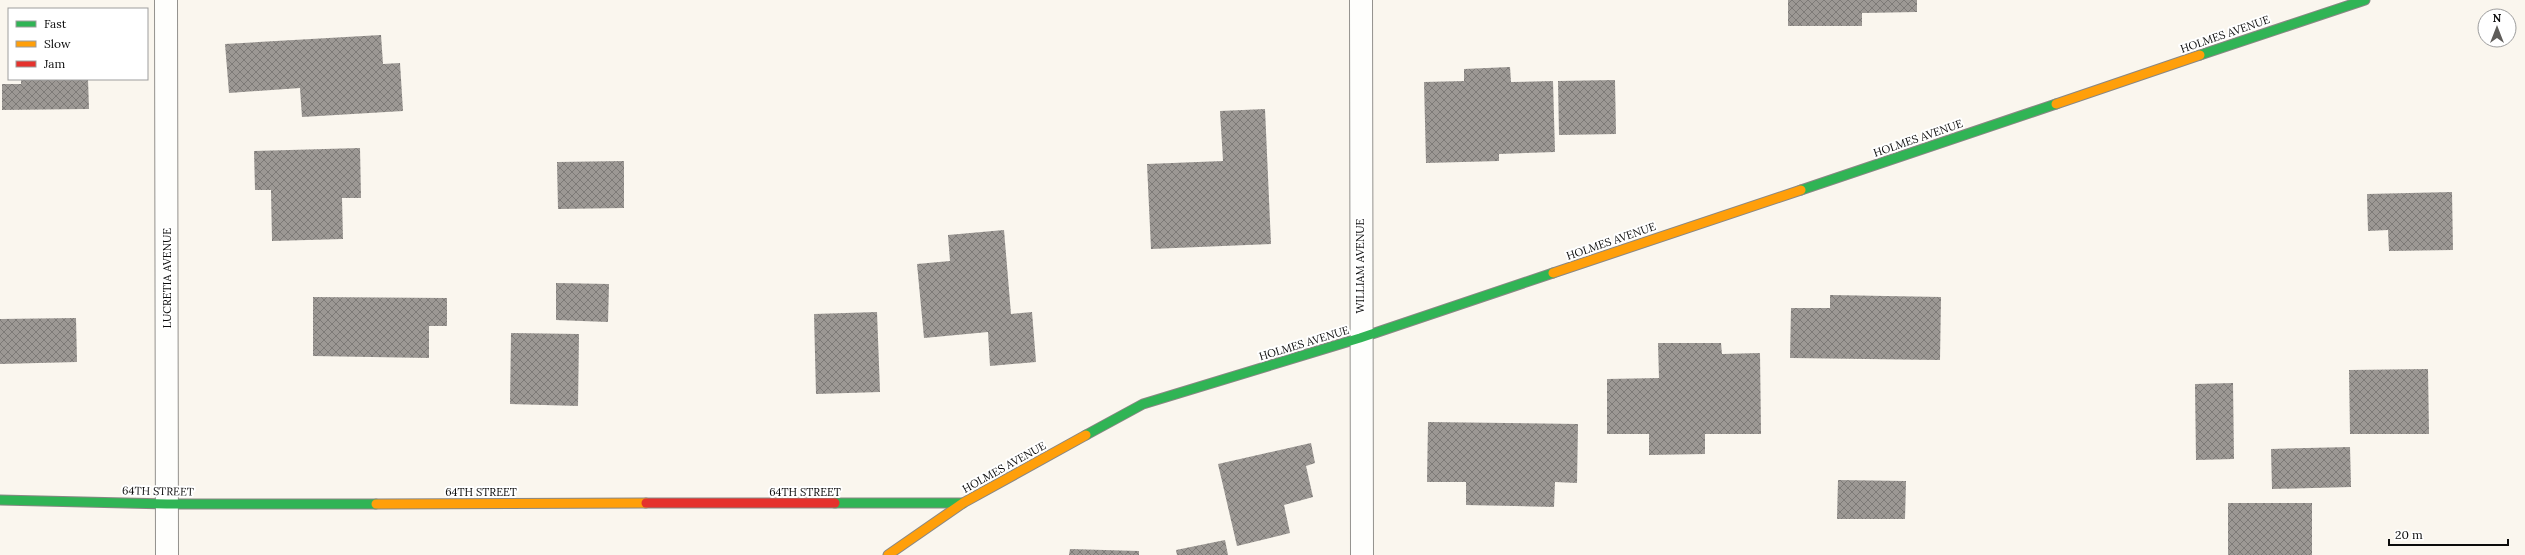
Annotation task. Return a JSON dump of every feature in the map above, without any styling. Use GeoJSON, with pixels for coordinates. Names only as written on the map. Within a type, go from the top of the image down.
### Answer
{"type":"FeatureCollection","features":[{"type":"Feature","properties":{"kind":"street","name":"LUCRETIA AVENUE"},"geometry":{"type":"LineString","coordinates":[[166,0],[167,555]]}},
{"type":"Feature","properties":{"kind":"street","name":"WILLIAM AVENUE"},"geometry":{"type":"LineString","coordinates":[[1361,0],[1360,338],[1362,555]]}},
{"type":"Feature","properties":{"kind":"street","name":"HOLMES AVENUE"},"geometry":{"type":"LineString","coordinates":[[888,555],[963,503],[1142,404],[1360,338],[2365,0]]}},
{"type":"Feature","properties":{"kind":"street","name":"64TH STREET"},"geometry":{"type":"LineString","coordinates":[[0,500],[167,504],[963,503]]}},
{"type":"Feature","properties":{"kind":"building"},"geometry":{"type":"Polygon","coordinates":[[[1788,0],[1917,0],[1917,12],[1862,13],[1862,26],[1788,26],[1788,0]]]}},
{"type":"Feature","properties":{"kind":"building"},"geometry":{"type":"Polygon","coordinates":[[[381,35],[383,64],[400,63],[403,111],[302,117],[300,88],[229,93],[225,44],[381,35]]]}},
{"type":"Feature","properties":{"kind":"building"},"geometry":{"type":"Polygon","coordinates":[[[1510,67],[1511,82],[1553,81],[1555,152],[1499,154],[1499,161],[1426,163],[1424,82],[1464,81],[1464,69],[1510,67]]]}},
{"type":"Feature","properties":{"kind":"building"},"geometry":{"type":"Polygon","coordinates":[[[21,80],[88,80],[89,109],[2,110],[2,84],[21,84],[21,80]]]}},
{"type":"Feature","properties":{"kind":"building"},"geometry":{"type":"Polygon","coordinates":[[[1615,80],[1616,134],[1559,135],[1558,81],[1615,80]]]}},
{"type":"Feature","properties":{"kind":"building"},"geometry":{"type":"Polygon","coordinates":[[[1265,109],[1271,244],[1151,249],[1147,164],[1223,161],[1220,111],[1265,109]]]}},
{"type":"Feature","properties":{"kind":"building"},"geometry":{"type":"Polygon","coordinates":[[[360,148],[361,198],[342,198],[343,239],[272,241],[271,190],[255,190],[254,151],[360,148]]]}},
{"type":"Feature","properties":{"kind":"building"},"geometry":{"type":"Polygon","coordinates":[[[624,161],[624,208],[558,209],[557,162],[624,161]]]}},
{"type":"Feature","properties":{"kind":"building"},"geometry":{"type":"Polygon","coordinates":[[[2452,192],[2453,250],[2389,251],[2388,230],[2368,231],[2367,194],[2452,192]]]}},
{"type":"Feature","properties":{"kind":"building"},"geometry":{"type":"Polygon","coordinates":[[[1004,230],[1011,314],[1032,312],[1036,362],[990,366],[988,332],[924,338],[917,264],[950,261],[948,235],[1004,230]]]}},
{"type":"Feature","properties":{"kind":"building"},"geometry":{"type":"Polygon","coordinates":[[[556,283],[609,284],[608,322],[556,320],[556,283]]]}},
{"type":"Feature","properties":{"kind":"building"},"geometry":{"type":"Polygon","coordinates":[[[1830,295],[1941,297],[1940,360],[1790,358],[1791,308],[1830,308],[1830,295]]]}},
{"type":"Feature","properties":{"kind":"building"},"geometry":{"type":"Polygon","coordinates":[[[313,297],[447,298],[447,326],[429,326],[429,358],[313,356],[313,297]]]}},
{"type":"Feature","properties":{"kind":"building"},"geometry":{"type":"Polygon","coordinates":[[[877,312],[880,392],[816,394],[814,314],[877,312]]]}},
{"type":"Feature","properties":{"kind":"building"},"geometry":{"type":"Polygon","coordinates":[[[76,318],[77,362],[0,364],[0,319],[76,318]]]}},
{"type":"Feature","properties":{"kind":"building"},"geometry":{"type":"Polygon","coordinates":[[[511,333],[579,334],[578,406],[510,404],[511,333]]]}},
{"type":"Feature","properties":{"kind":"building"},"geometry":{"type":"Polygon","coordinates":[[[1658,343],[1721,343],[1722,354],[1760,353],[1761,434],[1705,434],[1705,454],[1649,455],[1649,434],[1607,434],[1607,379],[1659,378],[1658,343]]]}},
{"type":"Feature","properties":{"kind":"building"},"geometry":{"type":"Polygon","coordinates":[[[2428,369],[2429,434],[2350,434],[2349,370],[2428,369]]]}},
{"type":"Feature","properties":{"kind":"building"},"geometry":{"type":"Polygon","coordinates":[[[2233,383],[2234,459],[2196,460],[2195,384],[2233,383]]]}},
{"type":"Feature","properties":{"kind":"building"},"geometry":{"type":"Polygon","coordinates":[[[1428,422],[1578,424],[1577,483],[1555,482],[1554,507],[1466,505],[1466,482],[1427,482],[1428,422]]]}},
{"type":"Feature","properties":{"kind":"building"},"geometry":{"type":"Polygon","coordinates":[[[1311,443],[1315,463],[1306,466],[1313,497],[1284,505],[1290,533],[1237,546],[1218,464],[1311,443]]]}},
{"type":"Feature","properties":{"kind":"building"},"geometry":{"type":"Polygon","coordinates":[[[2350,447],[2351,487],[2272,489],[2271,449],[2350,447]]]}},
{"type":"Feature","properties":{"kind":"building"},"geometry":{"type":"Polygon","coordinates":[[[1838,480],[1906,481],[1905,519],[1837,519],[1838,480]]]}},
{"type":"Feature","properties":{"kind":"building"},"geometry":{"type":"Polygon","coordinates":[[[2228,503],[2312,503],[2312,555],[2228,555],[2228,503]]]}},
{"type":"Feature","properties":{"kind":"building"},"geometry":{"type":"Polygon","coordinates":[[[1225,540],[1228,555],[1177,555],[1176,550],[1225,540]]]}},
{"type":"Feature","properties":{"kind":"building"},"geometry":{"type":"Polygon","coordinates":[[[1070,549],[1139,551],[1139,555],[1069,555],[1070,549]]]}},
{"type":"Feature","properties":{"kind":"traffic: fast"},"geometry":{"type":"LineString","coordinates":[[2200,55],[2365,0]]}},
{"type":"Feature","properties":{"kind":"traffic: fast"},"geometry":{"type":"LineString","coordinates":[[1801,190],[2056,104]]}},
{"type":"Feature","properties":{"kind":"traffic: fast"},"geometry":{"type":"LineString","coordinates":[[1086,435],[1143,404],[1360,338],[1553,273]]}},
{"type":"Feature","properties":{"kind":"traffic: fast"},"geometry":{"type":"LineString","coordinates":[[0,500],[167,504],[376,504]]}},
{"type":"Feature","properties":{"kind":"traffic: fast"},"geometry":{"type":"LineString","coordinates":[[835,503],[963,503]]}},
{"type":"Feature","properties":{"kind":"traffic: slow"},"geometry":{"type":"LineString","coordinates":[[2056,104],[2200,55]]}},
{"type":"Feature","properties":{"kind":"traffic: slow"},"geometry":{"type":"LineString","coordinates":[[1553,273],[1801,190]]}},
{"type":"Feature","properties":{"kind":"traffic: slow"},"geometry":{"type":"LineString","coordinates":[[888,555],[963,503],[1086,435]]}},
{"type":"Feature","properties":{"kind":"traffic: slow"},"geometry":{"type":"LineString","coordinates":[[376,504],[646,503]]}},
{"type":"Feature","properties":{"kind":"traffic: jam"},"geometry":{"type":"LineString","coordinates":[[646,503],[835,503]]}}]}
